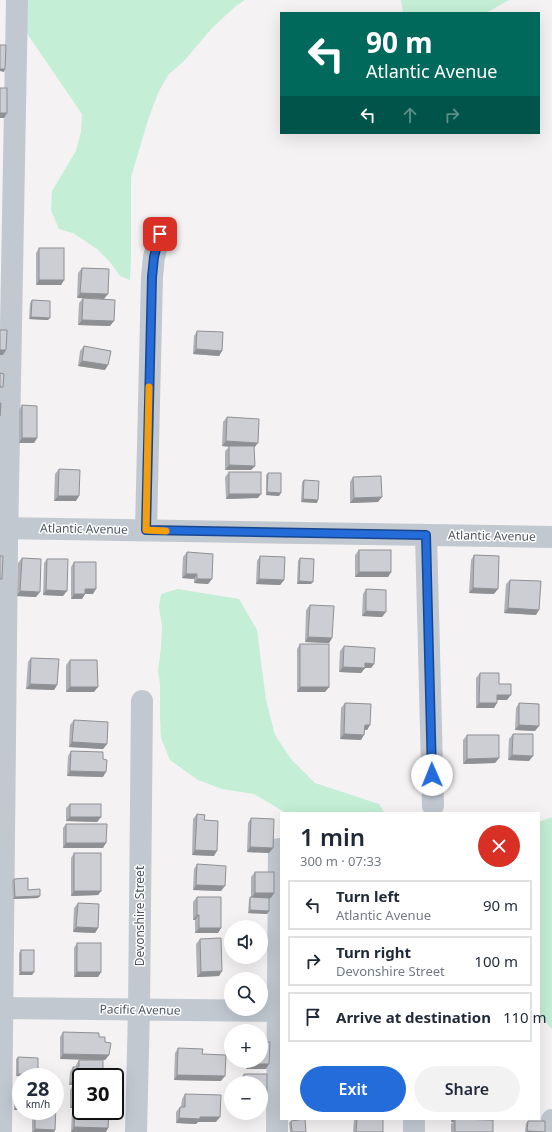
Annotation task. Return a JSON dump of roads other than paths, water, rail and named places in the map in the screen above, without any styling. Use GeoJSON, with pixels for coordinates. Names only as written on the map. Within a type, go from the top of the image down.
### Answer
{"type":"FeatureCollection","features":[{"type":"Feature","properties":{"kind":"street"},"geometry":{"type":"LineString","coordinates":[[1,1132],[4,528],[16,0]]}},
{"type":"Feature","properties":{"kind":"street"},"geometry":{"type":"LineString","coordinates":[[146,530],[152,277],[154,257],[160,234]]}},
{"type":"Feature","properties":{"kind":"street","name":"Atlantic Avenue"},"geometry":{"type":"LineString","coordinates":[[4,528],[552,536]]}},
{"type":"Feature","properties":{"kind":"street"},"geometry":{"type":"LineString","coordinates":[[426,535],[433,806]]}},
{"type":"Feature","properties":{"kind":"street","name":"Devonshire Street"},"geometry":{"type":"LineString","coordinates":[[136,1132],[139,1010],[142,701]]}},
{"type":"Feature","properties":{"kind":"street"},"geometry":{"type":"LineString","coordinates":[[277,1132],[280,1011],[279,848]]}},
{"type":"Feature","properties":{"kind":"street","name":"Pacific Avenue"},"geometry":{"type":"LineString","coordinates":[[1,1008],[280,1011]]}},
{"type":"Feature","properties":{"kind":"street"},"geometry":{"type":"LineString","coordinates":[[414,1120],[414,1132]]}},
{"type":"Feature","properties":{"kind":"street"},"geometry":{"type":"LineString","coordinates":[[552,1120],[552,1132]]}}]}
